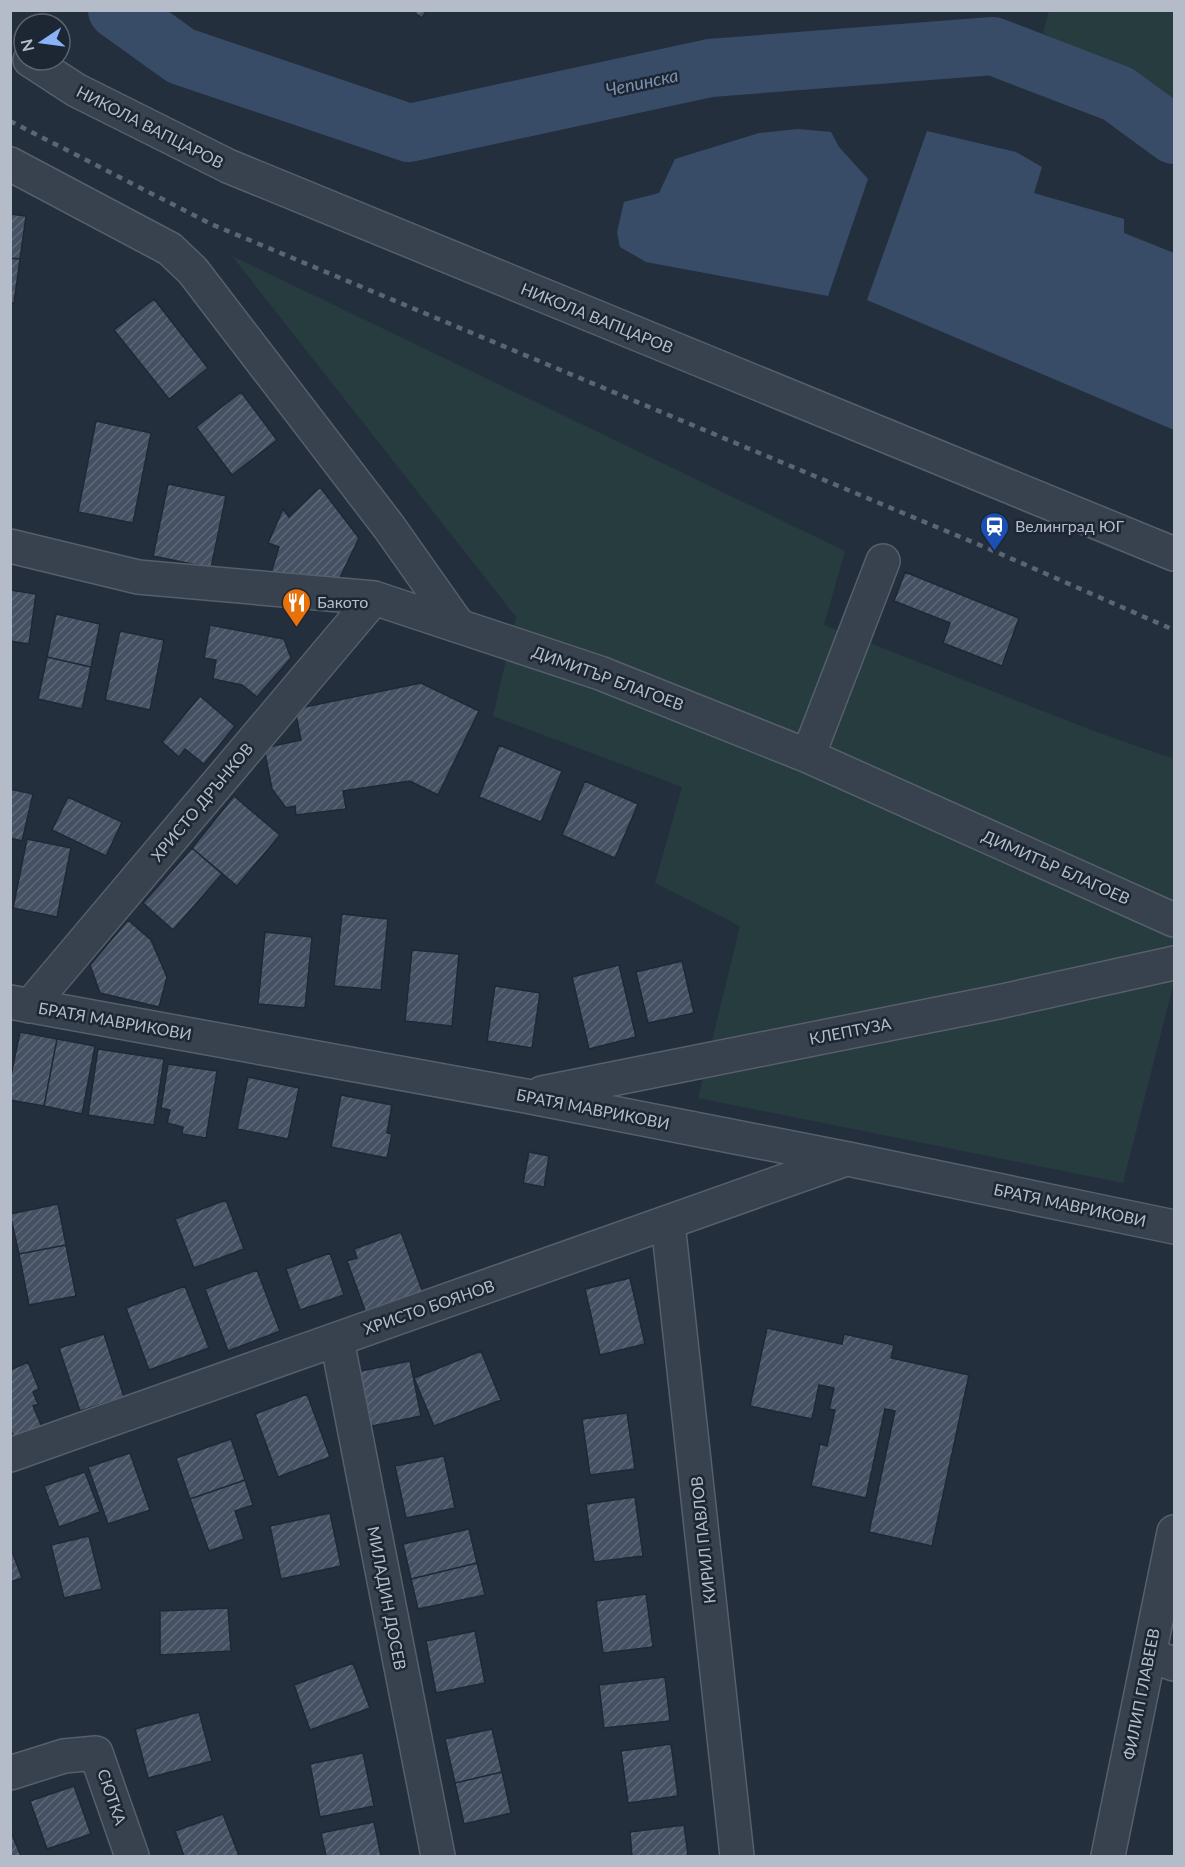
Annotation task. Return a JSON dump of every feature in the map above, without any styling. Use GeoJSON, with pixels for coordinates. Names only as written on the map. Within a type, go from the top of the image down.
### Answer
{"type":"FeatureCollection","features":[{"type":"Feature","properties":{"kind":"street","name":"НИКОЛА ВАПЦАРОВ"},"geometry":{"type":"LineString","coordinates":[[48,72],[76,90],[228,166],[1174,554]]}},
{"type":"Feature","properties":{"kind":"street"},"geometry":{"type":"LineString","coordinates":[[10,164],[170,249],[193,272],[389,527],[458,625]]}},
{"type":"Feature","properties":{"kind":"street","name":"ДИМИТЪР БЛАГОЕВ"},"geometry":{"type":"LineString","coordinates":[[10,546],[138,577],[374,598],[600,673],[808,756],[1174,920]]}},
{"type":"Feature","properties":{"kind":"street"},"geometry":{"type":"LineString","coordinates":[[808,756],[884,561]]}},
{"type":"Feature","properties":{"kind":"street","name":"ХРИСТО ДРЪНКОВ"},"geometry":{"type":"LineString","coordinates":[[20,1004],[374,598]]}},
{"type":"Feature","properties":{"kind":"street","name":"КЛЕПТУЗА"},"geometry":{"type":"LineString","coordinates":[[526,1096],[998,1002],[1174,963]]}},
{"type":"Feature","properties":{"kind":"street","name":"БРАТЯ МАВРИКОВИ"},"geometry":{"type":"LineString","coordinates":[[20,1004],[526,1096],[848,1159],[1174,1227]]}},
{"type":"Feature","properties":{"kind":"street","name":"ХРИСТО БОЯНОВ"},"geometry":{"type":"LineString","coordinates":[[10,1455],[848,1159]]}},
{"type":"Feature","properties":{"kind":"street","name":"КИРИЛ ПАВЛОВ"},"geometry":{"type":"LineString","coordinates":[[668,1223],[737,1857]]}},
{"type":"Feature","properties":{"kind":"street","name":"МИЛАДИН ДОСЕВ"},"geometry":{"type":"LineString","coordinates":[[337,1340],[438,1857]]}},
{"type":"Feature","properties":{"kind":"street","name":"ФИЛИП ГЛАВЕЕВ"},"geometry":{"type":"LineString","coordinates":[[1108,1857],[1162,1659],[1174,1532]]}},
{"type":"Feature","properties":{"kind":"street","name":"СЮТКА"},"geometry":{"type":"LineString","coordinates":[[10,1773],[64,1756],[96,1753],[132,1857]]}},
{"type":"Feature","properties":{"kind":"green space"},"geometry":{"type":"Polygon","coordinates":[[[1049,11],[1174,11],[1174,117],[1043,33],[1049,11]]]}},
{"type":"Feature","properties":{"kind":"green space"},"geometry":{"type":"Polygon","coordinates":[[[232,256],[845,551],[824,625],[1091,730],[1174,759],[1174,982],[1123,1183],[698,1098],[740,926],[655,883],[682,787],[493,716],[516,617],[232,256]]]}},
{"type":"Feature","properties":{"kind":"water"},"geometry":{"type":"Polygon","coordinates":[[[798,129],[831,132],[839,147],[868,179],[828,296],[646,262],[620,247],[617,232],[624,202],[659,193],[675,159],[759,133],[798,129]]]}},
{"type":"Feature","properties":{"kind":"water"},"geometry":{"type":"Polygon","coordinates":[[[927,131],[1016,152],[1042,167],[1034,193],[1124,219],[1124,233],[1174,253],[1174,430],[867,300],[927,131]]]}},
{"type":"Feature","properties":{"kind":"building"},"geometry":{"type":"Polygon","coordinates":[[[411,10],[427,10],[422,18],[411,10]]]}},
{"type":"Feature","properties":{"kind":"building"},"geometry":{"type":"Polygon","coordinates":[[[10,214],[26,216],[20,259],[10,258],[10,214]]]}},
{"type":"Feature","properties":{"kind":"building"},"geometry":{"type":"Polygon","coordinates":[[[10,258],[20,259],[14,303],[10,302],[10,258]]]}},
{"type":"Feature","properties":{"kind":"building"},"geometry":{"type":"Polygon","coordinates":[[[154,299],[208,368],[169,399],[114,330],[154,299]]]}},
{"type":"Feature","properties":{"kind":"building"},"geometry":{"type":"Polygon","coordinates":[[[241,392],[277,440],[232,475],[196,427],[241,392]]]}},
{"type":"Feature","properties":{"kind":"building"},"geometry":{"type":"Polygon","coordinates":[[[96,421],[151,433],[133,523],[78,512],[96,421]]]}},
{"type":"Feature","properties":{"kind":"building"},"geometry":{"type":"Polygon","coordinates":[[[168,484],[226,496],[211,568],[153,556],[168,484]]]}},
{"type":"Feature","properties":{"kind":"building"},"geometry":{"type":"Polygon","coordinates":[[[320,487],[359,538],[336,586],[271,573],[279,547],[268,543],[283,509],[289,517],[320,487]]]}},
{"type":"Feature","properties":{"kind":"building"},"geometry":{"type":"Polygon","coordinates":[[[905,572],[1019,618],[1002,666],[943,643],[950,623],[894,601],[905,572]]]}},
{"type":"Feature","properties":{"kind":"building"},"geometry":{"type":"Polygon","coordinates":[[[10,590],[36,594],[29,644],[10,641],[10,590]]]}},
{"type":"Feature","properties":{"kind":"building"},"geometry":{"type":"Polygon","coordinates":[[[56,614],[100,624],[91,667],[47,657],[56,614]]]}},
{"type":"Feature","properties":{"kind":"building"},"geometry":{"type":"Polygon","coordinates":[[[210,625],[284,639],[291,658],[257,697],[242,685],[213,679],[216,660],[204,658],[210,625]]]}},
{"type":"Feature","properties":{"kind":"building"},"geometry":{"type":"Polygon","coordinates":[[[120,631],[164,640],[150,710],[105,700],[120,631]]]}},
{"type":"Feature","properties":{"kind":"building"},"geometry":{"type":"Polygon","coordinates":[[[47,657],[91,667],[82,709],[38,699],[47,657]]]}},
{"type":"Feature","properties":{"kind":"building"},"geometry":{"type":"Polygon","coordinates":[[[421,683],[479,711],[438,795],[410,781],[343,791],[346,809],[296,815],[295,806],[286,808],[272,789],[264,748],[301,740],[295,709],[421,683]]]}},
{"type":"Feature","properties":{"kind":"building"},"geometry":{"type":"Polygon","coordinates":[[[200,696],[235,726],[204,764],[185,749],[179,757],[162,742],[200,696]]]}},
{"type":"Feature","properties":{"kind":"building"},"geometry":{"type":"Polygon","coordinates":[[[499,745],[562,771],[541,822],[479,797],[499,745]]]}},
{"type":"Feature","properties":{"kind":"building"},"geometry":{"type":"Polygon","coordinates":[[[585,781],[638,804],[615,858],[562,835],[585,781]]]}},
{"type":"Feature","properties":{"kind":"building"},"geometry":{"type":"Polygon","coordinates":[[[10,789],[33,794],[22,841],[10,838],[10,789]]]}},
{"type":"Feature","properties":{"kind":"building"},"geometry":{"type":"Polygon","coordinates":[[[234,796],[280,835],[237,886],[192,848],[234,796]]]}},
{"type":"Feature","properties":{"kind":"building"},"geometry":{"type":"Polygon","coordinates":[[[68,797],[122,822],[106,856],[52,830],[68,797]]]}},
{"type":"Feature","properties":{"kind":"building"},"geometry":{"type":"Polygon","coordinates":[[[27,839],[71,848],[57,917],[13,908],[27,839]]]}},
{"type":"Feature","properties":{"kind":"building"},"geometry":{"type":"Polygon","coordinates":[[[192,848],[222,874],[173,930],[143,903],[192,848]]]}},
{"type":"Feature","properties":{"kind":"building"},"geometry":{"type":"Polygon","coordinates":[[[342,914],[388,919],[381,990],[334,986],[342,914]]]}},
{"type":"Feature","properties":{"kind":"building"},"geometry":{"type":"Polygon","coordinates":[[[128,920],[151,940],[167,977],[159,1007],[100,993],[90,965],[128,920]]]}},
{"type":"Feature","properties":{"kind":"building"},"geometry":{"type":"Polygon","coordinates":[[[265,932],[312,937],[305,1008],[258,1004],[265,932]]]}},
{"type":"Feature","properties":{"kind":"building"},"geometry":{"type":"Polygon","coordinates":[[[412,950],[459,954],[452,1026],[405,1021],[412,950]]]}},
{"type":"Feature","properties":{"kind":"building"},"geometry":{"type":"Polygon","coordinates":[[[682,961],[694,1013],[648,1023],[636,972],[682,961]]]}},
{"type":"Feature","properties":{"kind":"building"},"geometry":{"type":"Polygon","coordinates":[[[619,965],[636,1037],[589,1049],[572,977],[619,965]]]}},
{"type":"Feature","properties":{"kind":"building"},"geometry":{"type":"Polygon","coordinates":[[[495,986],[540,993],[532,1048],[487,1041],[495,986]]]}},
{"type":"Feature","properties":{"kind":"building"},"geometry":{"type":"Polygon","coordinates":[[[20,1032],[57,1039],[44,1106],[10,1100],[10,1080],[20,1032]]]}},
{"type":"Feature","properties":{"kind":"building"},"geometry":{"type":"Polygon","coordinates":[[[57,1039],[95,1046],[82,1114],[44,1106],[57,1039]]]}},
{"type":"Feature","properties":{"kind":"building"},"geometry":{"type":"Polygon","coordinates":[[[98,1049],[164,1059],[154,1125],[88,1115],[98,1049]]]}},
{"type":"Feature","properties":{"kind":"building"},"geometry":{"type":"Polygon","coordinates":[[[168,1064],[217,1071],[206,1138],[182,1134],[183,1127],[167,1123],[170,1110],[161,1108],[168,1064]]]}},
{"type":"Feature","properties":{"kind":"building"},"geometry":{"type":"Polygon","coordinates":[[[248,1077],[299,1088],[288,1139],[237,1129],[248,1077]]]}},
{"type":"Feature","properties":{"kind":"building"},"geometry":{"type":"Polygon","coordinates":[[[341,1095],[392,1105],[387,1133],[392,1134],[387,1158],[331,1147],[341,1095]]]}},
{"type":"Feature","properties":{"kind":"building"},"geometry":{"type":"Polygon","coordinates":[[[529,1152],[549,1156],[544,1187],[523,1183],[529,1152]]]}},
{"type":"Feature","properties":{"kind":"building"},"geometry":{"type":"Polygon","coordinates":[[[226,1200],[244,1249],[194,1268],[175,1219],[226,1200]]]}},
{"type":"Feature","properties":{"kind":"building"},"geometry":{"type":"Polygon","coordinates":[[[58,1204],[66,1245],[19,1254],[10,1214],[58,1204]]]}},
{"type":"Feature","properties":{"kind":"building"},"geometry":{"type":"Polygon","coordinates":[[[401,1232],[423,1293],[366,1313],[347,1261],[357,1258],[354,1249],[401,1232]]]}},
{"type":"Feature","properties":{"kind":"building"},"geometry":{"type":"Polygon","coordinates":[[[66,1245],[76,1296],[29,1305],[19,1254],[66,1245]]]}},
{"type":"Feature","properties":{"kind":"building"},"geometry":{"type":"Polygon","coordinates":[[[330,1253],[344,1295],[300,1310],[286,1269],[330,1253]]]}},
{"type":"Feature","properties":{"kind":"building"},"geometry":{"type":"Polygon","coordinates":[[[257,1270],[280,1331],[228,1351],[205,1289],[257,1270]]]}},
{"type":"Feature","properties":{"kind":"building"},"geometry":{"type":"Polygon","coordinates":[[[630,1278],[645,1344],[600,1355],[585,1289],[630,1278]]]}},
{"type":"Feature","properties":{"kind":"building"},"geometry":{"type":"Polygon","coordinates":[[[185,1286],[209,1348],[149,1370],[126,1308],[185,1286]]]}},
{"type":"Feature","properties":{"kind":"building"},"geometry":{"type":"Polygon","coordinates":[[[767,1328],[842,1344],[844,1334],[894,1345],[891,1358],[969,1375],[932,1546],[869,1532],[895,1411],[885,1409],[866,1498],[811,1486],[820,1444],[827,1446],[835,1410],[829,1409],[834,1388],[819,1385],[812,1419],[750,1406],[767,1328]]]}},
{"type":"Feature","properties":{"kind":"building"},"geometry":{"type":"Polygon","coordinates":[[[104,1334],[124,1397],[80,1411],[59,1348],[104,1334]]]}},
{"type":"Feature","properties":{"kind":"building"},"geometry":{"type":"Polygon","coordinates":[[[481,1351],[501,1400],[434,1426],[414,1378],[481,1351]]]}},
{"type":"Feature","properties":{"kind":"building"},"geometry":{"type":"Polygon","coordinates":[[[410,1361],[421,1416],[367,1427],[356,1372],[410,1361]]]}},
{"type":"Feature","properties":{"kind":"building"},"geometry":{"type":"Polygon","coordinates":[[[28,1362],[39,1389],[33,1392],[38,1404],[33,1406],[42,1427],[14,1437],[10,1429],[10,1370],[28,1362]]]}},
{"type":"Feature","properties":{"kind":"building"},"geometry":{"type":"Polygon","coordinates":[[[307,1394],[330,1457],[278,1477],[255,1414],[307,1394]]]}},
{"type":"Feature","properties":{"kind":"building"},"geometry":{"type":"Polygon","coordinates":[[[627,1413],[635,1469],[590,1475],[582,1419],[627,1413]]]}},
{"type":"Feature","properties":{"kind":"building"},"geometry":{"type":"Polygon","coordinates":[[[231,1439],[245,1480],[190,1499],[176,1458],[231,1439]]]}},
{"type":"Feature","properties":{"kind":"building"},"geometry":{"type":"Polygon","coordinates":[[[130,1453],[150,1510],[108,1524],[88,1467],[130,1453]]]}},
{"type":"Feature","properties":{"kind":"building"},"geometry":{"type":"Polygon","coordinates":[[[444,1456],[455,1508],[406,1518],[395,1466],[444,1456]]]}},
{"type":"Feature","properties":{"kind":"building"},"geometry":{"type":"Polygon","coordinates":[[[85,1472],[100,1512],[59,1527],[44,1486],[85,1472]]]}},
{"type":"Feature","properties":{"kind":"building"},"geometry":{"type":"Polygon","coordinates":[[[245,1480],[253,1505],[235,1511],[244,1539],[209,1551],[190,1499],[245,1480]]]}},
{"type":"Feature","properties":{"kind":"building"},"geometry":{"type":"Polygon","coordinates":[[[635,1497],[643,1556],[594,1562],[586,1504],[635,1497]]]}},
{"type":"Feature","properties":{"kind":"building"},"geometry":{"type":"Polygon","coordinates":[[[330,1513],[341,1566],[281,1579],[270,1526],[330,1513]]]}},
{"type":"Feature","properties":{"kind":"building"},"geometry":{"type":"Polygon","coordinates":[[[469,1529],[477,1563],[411,1579],[403,1544],[469,1529]]]}},
{"type":"Feature","properties":{"kind":"building"},"geometry":{"type":"Polygon","coordinates":[[[89,1536],[102,1589],[64,1598],[51,1545],[89,1536]]]}},
{"type":"Feature","properties":{"kind":"building"},"geometry":{"type":"Polygon","coordinates":[[[10,1546],[22,1578],[10,1582],[10,1546]]]}},
{"type":"Feature","properties":{"kind":"building"},"geometry":{"type":"Polygon","coordinates":[[[477,1563],[485,1595],[418,1609],[411,1579],[477,1563]]]}},
{"type":"Feature","properties":{"kind":"building"},"geometry":{"type":"Polygon","coordinates":[[[646,1594],[653,1647],[603,1653],[596,1601],[646,1594]]]}},
{"type":"Feature","properties":{"kind":"building"},"geometry":{"type":"Polygon","coordinates":[[[228,1608],[231,1651],[160,1655],[160,1611],[228,1608]]]}},
{"type":"Feature","properties":{"kind":"building"},"geometry":{"type":"Polygon","coordinates":[[[475,1631],[485,1683],[436,1693],[426,1641],[475,1631]]]}},
{"type":"Feature","properties":{"kind":"building"},"geometry":{"type":"Polygon","coordinates":[[[353,1663],[370,1708],[310,1730],[294,1685],[353,1663]]]}},
{"type":"Feature","properties":{"kind":"building"},"geometry":{"type":"Polygon","coordinates":[[[665,1677],[670,1721],[604,1728],[599,1685],[665,1677]]]}},
{"type":"Feature","properties":{"kind":"building"},"geometry":{"type":"Polygon","coordinates":[[[199,1712],[212,1761],[148,1778],[135,1729],[199,1712]]]}},
{"type":"Feature","properties":{"kind":"building"},"geometry":{"type":"Polygon","coordinates":[[[492,1729],[502,1772],[455,1783],[445,1739],[492,1729]]]}},
{"type":"Feature","properties":{"kind":"building"},"geometry":{"type":"Polygon","coordinates":[[[671,1744],[678,1796],[628,1803],[621,1751],[671,1744]]]}},
{"type":"Feature","properties":{"kind":"building"},"geometry":{"type":"Polygon","coordinates":[[[363,1753],[374,1806],[320,1817],[310,1764],[363,1753]]]}},
{"type":"Feature","properties":{"kind":"building"},"geometry":{"type":"Polygon","coordinates":[[[502,1772],[511,1813],[464,1824],[455,1783],[502,1772]]]}},
{"type":"Feature","properties":{"kind":"building"},"geometry":{"type":"Polygon","coordinates":[[[74,1786],[91,1834],[47,1849],[30,1801],[74,1786]]]}},
{"type":"Feature","properties":{"kind":"building"},"geometry":{"type":"Polygon","coordinates":[[[223,1814],[239,1856],[184,1856],[175,1831],[223,1814]]]}},
{"type":"Feature","properties":{"kind":"building"},"geometry":{"type":"Polygon","coordinates":[[[374,1822],[381,1856],[326,1856],[321,1833],[374,1822]]]}},
{"type":"Feature","properties":{"kind":"building"},"geometry":{"type":"Polygon","coordinates":[[[684,1825],[688,1856],[632,1856],[630,1832],[684,1825]]]}},
{"type":"Feature","properties":{"kind":"building"},"geometry":{"type":"Polygon","coordinates":[[[10,1830],[21,1856],[10,1856],[10,1830]]]}},
{"type":"Feature","properties":{"kind":"waterway","name":"Чепинска"},"geometry":{"type":"LineString","coordinates":[[117,10],[181,56],[409,133],[710,68],[993,46],[1118,94],[1174,135]]}},
{"type":"Feature","properties":{"kind":"railway"},"geometry":{"type":"LineString","coordinates":[[10,121],[211,224],[994,551],[1174,630]]}},
{"type":"Feature","properties":{"kind":"place","name":"Велинград ЮГ"},"geometry":{"type":"Point","coordinates":[994,552]}},
{"type":"Feature","properties":{"kind":"place","name":"Бакото"},"geometry":{"type":"Point","coordinates":[296,628]}}]}
